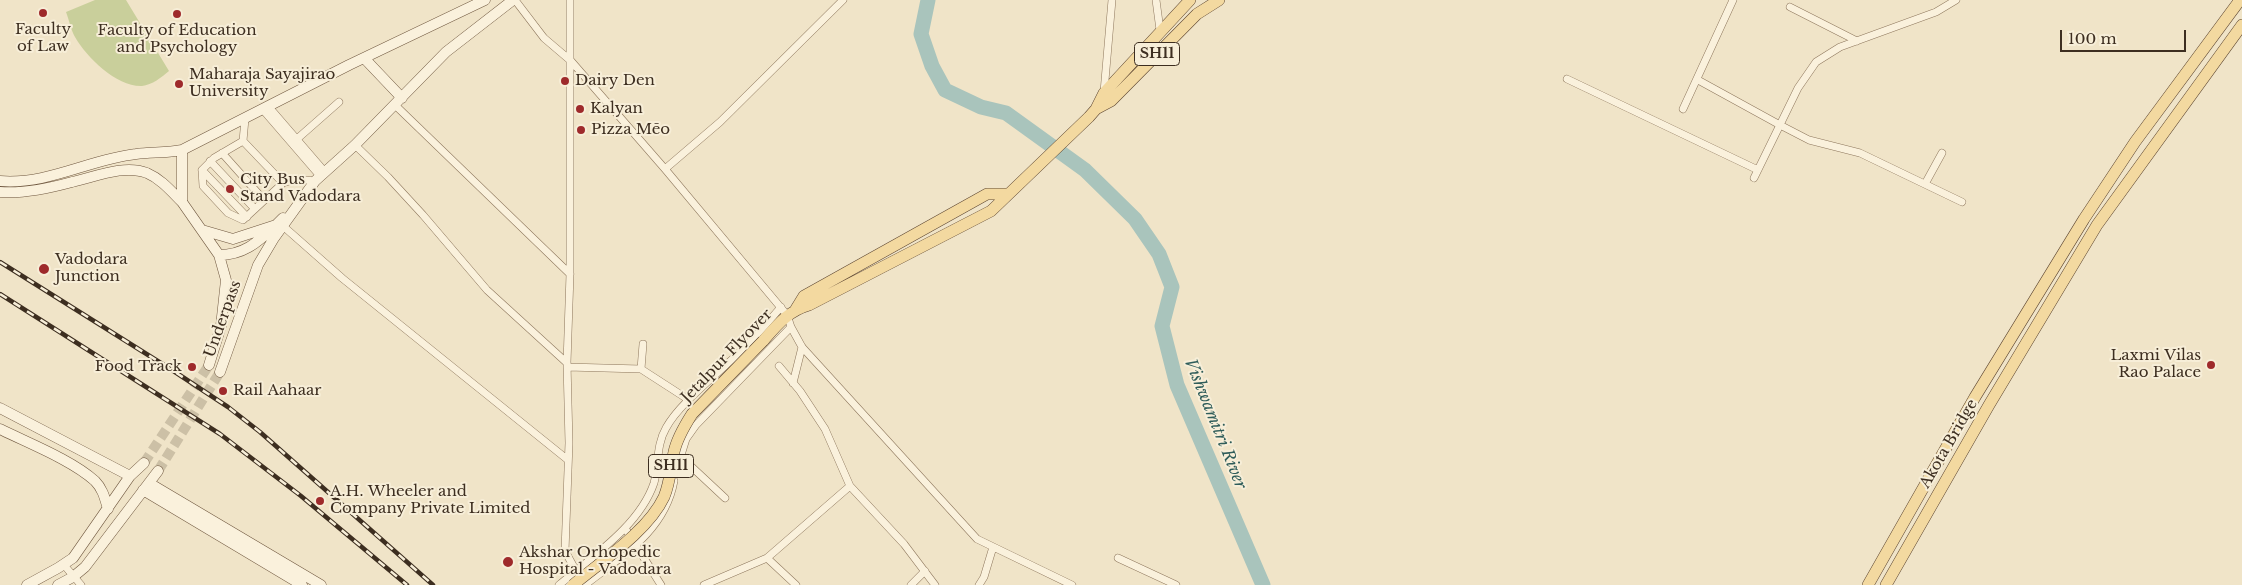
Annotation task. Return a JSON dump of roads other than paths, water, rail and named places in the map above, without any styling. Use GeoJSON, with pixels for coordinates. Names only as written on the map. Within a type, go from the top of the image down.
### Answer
{"type":"FeatureCollection","features":[{"type":"Feature","properties":{"kind":"main road"},"geometry":{"type":"LineString","coordinates":[[0,181],[50,176],[137,153],[159,154],[182,150],[484,0]]}},
{"type":"Feature","properties":{"kind":"main road"},"geometry":{"type":"LineString","coordinates":[[219,255],[229,256],[243,252],[279,226],[299,204],[320,176],[395,106],[446,52],[514,0]]}},
{"type":"Feature","properties":{"kind":"main road"},"geometry":{"type":"LineString","coordinates":[[1092,113],[1103,95],[1160,30],[1190,0]]}},
{"type":"Feature","properties":{"kind":"main road","name":"SH11"},"geometry":{"type":"LineString","coordinates":[[788,310],[809,305],[991,211],[1092,113],[1111,101],[1196,14],[1219,0]]}},
{"type":"Feature","properties":{"kind":"main road"},"geometry":{"type":"LineString","coordinates":[[1868,585],[1975,397],[2084,218],[2135,142],[2240,0]]}},
{"type":"Feature","properties":{"kind":"main road","name":"Akota Bridge"},"geometry":{"type":"LineString","coordinates":[[1886,585],[2097,225],[2242,25]]}},
{"type":"Feature","properties":{"kind":"main road"},"geometry":{"type":"LineString","coordinates":[[364,58],[402,98]]}},
{"type":"Feature","properties":{"kind":"main road"},"geometry":{"type":"LineString","coordinates":[[182,150],[182,202]]}},
{"type":"Feature","properties":{"kind":"main road","name":"Underpass"},"geometry":{"type":"LineString","coordinates":[[0,192],[52,187],[118,171],[134,170],[146,172],[158,178],[182,202],[219,255],[226,280],[225,309],[209,365]]}},
{"type":"Feature","properties":{"kind":"main road","name":"Jetalpur Flyover"},"geometry":{"type":"LineString","coordinates":[[573,585],[632,535],[657,510],[665,495],[674,450],[686,423],[692,414],[763,341],[788,310],[804,296],[987,194],[1007,194]]}},
{"type":"Feature","properties":{"kind":"main road"},"geometry":{"type":"LineString","coordinates":[[202,230],[233,238],[279,226]]}},
{"type":"Feature","properties":{"kind":"main road","name":"Underpass"},"geometry":{"type":"LineString","coordinates":[[220,372],[258,265],[279,226]]}},
{"type":"Feature","properties":{"kind":"main road"},"geometry":{"type":"LineString","coordinates":[[0,408],[130,476]]}},
{"type":"Feature","properties":{"kind":"main road"},"geometry":{"type":"LineString","coordinates":[[0,429],[77,468],[99,486],[108,509]]}},
{"type":"Feature","properties":{"kind":"main road"},"geometry":{"type":"LineString","coordinates":[[27,585],[64,565],[78,552],[130,476],[144,463]]}},
{"type":"Feature","properties":{"kind":"main road"},"geometry":{"type":"LineString","coordinates":[[58,585],[73,577],[85,567],[158,471]]}},
{"type":"Feature","properties":{"kind":"main road"},"geometry":{"type":"LineString","coordinates":[[146,487],[234,538],[321,585]]}},
{"type":"Feature","properties":{"kind":"main road"},"geometry":{"type":"LineString","coordinates":[[234,538],[302,585]]}},
{"type":"Feature","properties":{"kind":"street"},"geometry":{"type":"LineString","coordinates":[[514,0],[544,38],[571,62],[788,310],[791,327],[802,347],[977,539],[1072,585]]}},
{"type":"Feature","properties":{"kind":"street"},"geometry":{"type":"LineString","coordinates":[[570,0],[570,274],[565,551],[576,571]]}},
{"type":"Feature","properties":{"kind":"street"},"geometry":{"type":"LineString","coordinates":[[666,169],[720,122],[843,0]]}},
{"type":"Feature","properties":{"kind":"street"},"geometry":{"type":"LineString","coordinates":[[1103,95],[1112,0]]}},
{"type":"Feature","properties":{"kind":"street"},"geometry":{"type":"LineString","coordinates":[[1156,0],[1160,30]]}},
{"type":"Feature","properties":{"kind":"street"},"geometry":{"type":"LineString","coordinates":[[1683,108],[1698,80],[1733,0]]}},
{"type":"Feature","properties":{"kind":"street"},"geometry":{"type":"LineString","coordinates":[[1754,178],[1798,88],[1816,62],[1840,47],[1936,12],[1956,0]]}},
{"type":"Feature","properties":{"kind":"street"},"geometry":{"type":"LineString","coordinates":[[1790,7],[1857,41]]}},
{"type":"Feature","properties":{"kind":"street"},"geometry":{"type":"LineString","coordinates":[[1567,78],[1758,170]]}},
{"type":"Feature","properties":{"kind":"street"},"geometry":{"type":"LineString","coordinates":[[1698,80],[1809,140],[1860,153],[1962,202]]}},
{"type":"Feature","properties":{"kind":"street"},"geometry":{"type":"LineString","coordinates":[[297,139],[339,102]]}},
{"type":"Feature","properties":{"kind":"street"},"geometry":{"type":"LineString","coordinates":[[395,106],[570,274]]}},
{"type":"Feature","properties":{"kind":"street"},"geometry":{"type":"LineString","coordinates":[[266,109],[297,139],[320,176]]}},
{"type":"Feature","properties":{"kind":"street"},"geometry":{"type":"LineString","coordinates":[[266,109],[320,176]]}},
{"type":"Feature","properties":{"kind":"street"},"geometry":{"type":"LineString","coordinates":[[245,119],[243,140],[283,183]]}},
{"type":"Feature","properties":{"kind":"street"},"geometry":{"type":"LineString","coordinates":[[243,140],[210,160],[202,170],[203,186],[228,213],[243,220],[283,183],[296,179],[320,176]]}},
{"type":"Feature","properties":{"kind":"street"},"geometry":{"type":"LineString","coordinates":[[355,145],[411,202],[487,290],[567,365],[641,369],[689,400]]}},
{"type":"Feature","properties":{"kind":"street"},"geometry":{"type":"LineString","coordinates":[[222,153],[264,200]]}},
{"type":"Feature","properties":{"kind":"street"},"geometry":{"type":"LineString","coordinates":[[1925,184],[1942,153]]}},
{"type":"Feature","properties":{"kind":"street"},"geometry":{"type":"LineString","coordinates":[[210,160],[255,209]]}},
{"type":"Feature","properties":{"kind":"street"},"geometry":{"type":"LineString","coordinates":[[279,226],[568,460]]}},
{"type":"Feature","properties":{"kind":"street"},"geometry":{"type":"LineString","coordinates":[[559,585],[624,528],[643,507],[654,482],[658,449],[666,428],[689,400],[788,310]]}},
{"type":"Feature","properties":{"kind":"street"},"geometry":{"type":"LineString","coordinates":[[585,585],[635,545],[666,510],[670,502],[680,456],[686,439],[696,425],[791,327]]}},
{"type":"Feature","properties":{"kind":"street"},"geometry":{"type":"LineString","coordinates":[[641,369],[643,344]]}},
{"type":"Feature","properties":{"kind":"street"},"geometry":{"type":"LineString","coordinates":[[793,383],[802,347]]}},
{"type":"Feature","properties":{"kind":"street"},"geometry":{"type":"LineString","coordinates":[[779,366],[825,429],[850,486],[904,544],[936,585]]}},
{"type":"Feature","properties":{"kind":"street"},"geometry":{"type":"LineString","coordinates":[[680,456],[725,498]]}},
{"type":"Feature","properties":{"kind":"street"},"geometry":{"type":"LineString","coordinates":[[704,585],[767,558],[850,486]]}},
{"type":"Feature","properties":{"kind":"street"},"geometry":{"type":"LineString","coordinates":[[624,528],[661,585]]}},
{"type":"Feature","properties":{"kind":"street"},"geometry":{"type":"LineString","coordinates":[[980,585],[993,547]]}},
{"type":"Feature","properties":{"kind":"street"},"geometry":{"type":"LineString","coordinates":[[767,558],[796,585]]}},
{"type":"Feature","properties":{"kind":"street"},"geometry":{"type":"LineString","coordinates":[[1118,558],[1176,585]]}},
{"type":"Feature","properties":{"kind":"street"},"geometry":{"type":"LineString","coordinates":[[64,565],[81,585]]}},
{"type":"Feature","properties":{"kind":"street"},"geometry":{"type":"LineString","coordinates":[[911,585],[925,571]]}},
{"type":"Feature","properties":{"kind":"waterway","name":"Vishwamitri River"},"geometry":{"type":"LineString","coordinates":[[928,0],[921,34],[932,66],[945,90],[981,107],[1006,113],[1085,170],[1135,219],[1159,254],[1172,287],[1162,326],[1177,385],[1263,585]]}},
{"type":"Feature","properties":{"kind":"tunnel"},"geometry":{"type":"LineString","coordinates":[[144,463],[209,365]]}},
{"type":"Feature","properties":{"kind":"tunnel"},"geometry":{"type":"LineString","coordinates":[[158,471],[220,372]]}},
{"type":"Feature","properties":{"kind":"railway"},"geometry":{"type":"LineString","coordinates":[[0,262],[228,407],[260,432],[433,585]]}},
{"type":"Feature","properties":{"kind":"railway"},"geometry":{"type":"LineString","coordinates":[[0,294],[220,434],[301,496],[407,585]]}},
{"type":"Feature","properties":{"kind":"place","name":"Faculty of Law"},"geometry":{"type":"Point","coordinates":[43,13]}},
{"type":"Feature","properties":{"kind":"place","name":"Faculty of Education and Psychology"},"geometry":{"type":"Point","coordinates":[177,14]}},
{"type":"Feature","properties":{"kind":"place","name":"Dairy Den"},"geometry":{"type":"Point","coordinates":[565,81]}},
{"type":"Feature","properties":{"kind":"place","name":"Maharaja Sayajirao University"},"geometry":{"type":"Point","coordinates":[179,84]}},
{"type":"Feature","properties":{"kind":"place","name":"Kalyan"},"geometry":{"type":"Point","coordinates":[580,109]}},
{"type":"Feature","properties":{"kind":"place","name":"Pizza Mēo"},"geometry":{"type":"Point","coordinates":[581,130]}},
{"type":"Feature","properties":{"kind":"place","name":"City Bus Stand Vadodara"},"geometry":{"type":"Point","coordinates":[230,189]}},
{"type":"Feature","properties":{"kind":"place","name":"Vadodara Junction"},"geometry":{"type":"Point","coordinates":[44,269]}},
{"type":"Feature","properties":{"kind":"place","name":"Laxmi Vilas Rao Palace"},"geometry":{"type":"Point","coordinates":[2211,365]}},
{"type":"Feature","properties":{"kind":"place","name":"Food Track"},"geometry":{"type":"Point","coordinates":[192,367]}},
{"type":"Feature","properties":{"kind":"place","name":"Rail Aahaar"},"geometry":{"type":"Point","coordinates":[223,391]}},
{"type":"Feature","properties":{"kind":"place","name":"A.H. Wheeler and Company Private Limited"},"geometry":{"type":"Point","coordinates":[320,501]}},
{"type":"Feature","properties":{"kind":"place","name":"Akshar Orhopedic Hospital - Vadodara"},"geometry":{"type":"Point","coordinates":[508,562]}}]}
